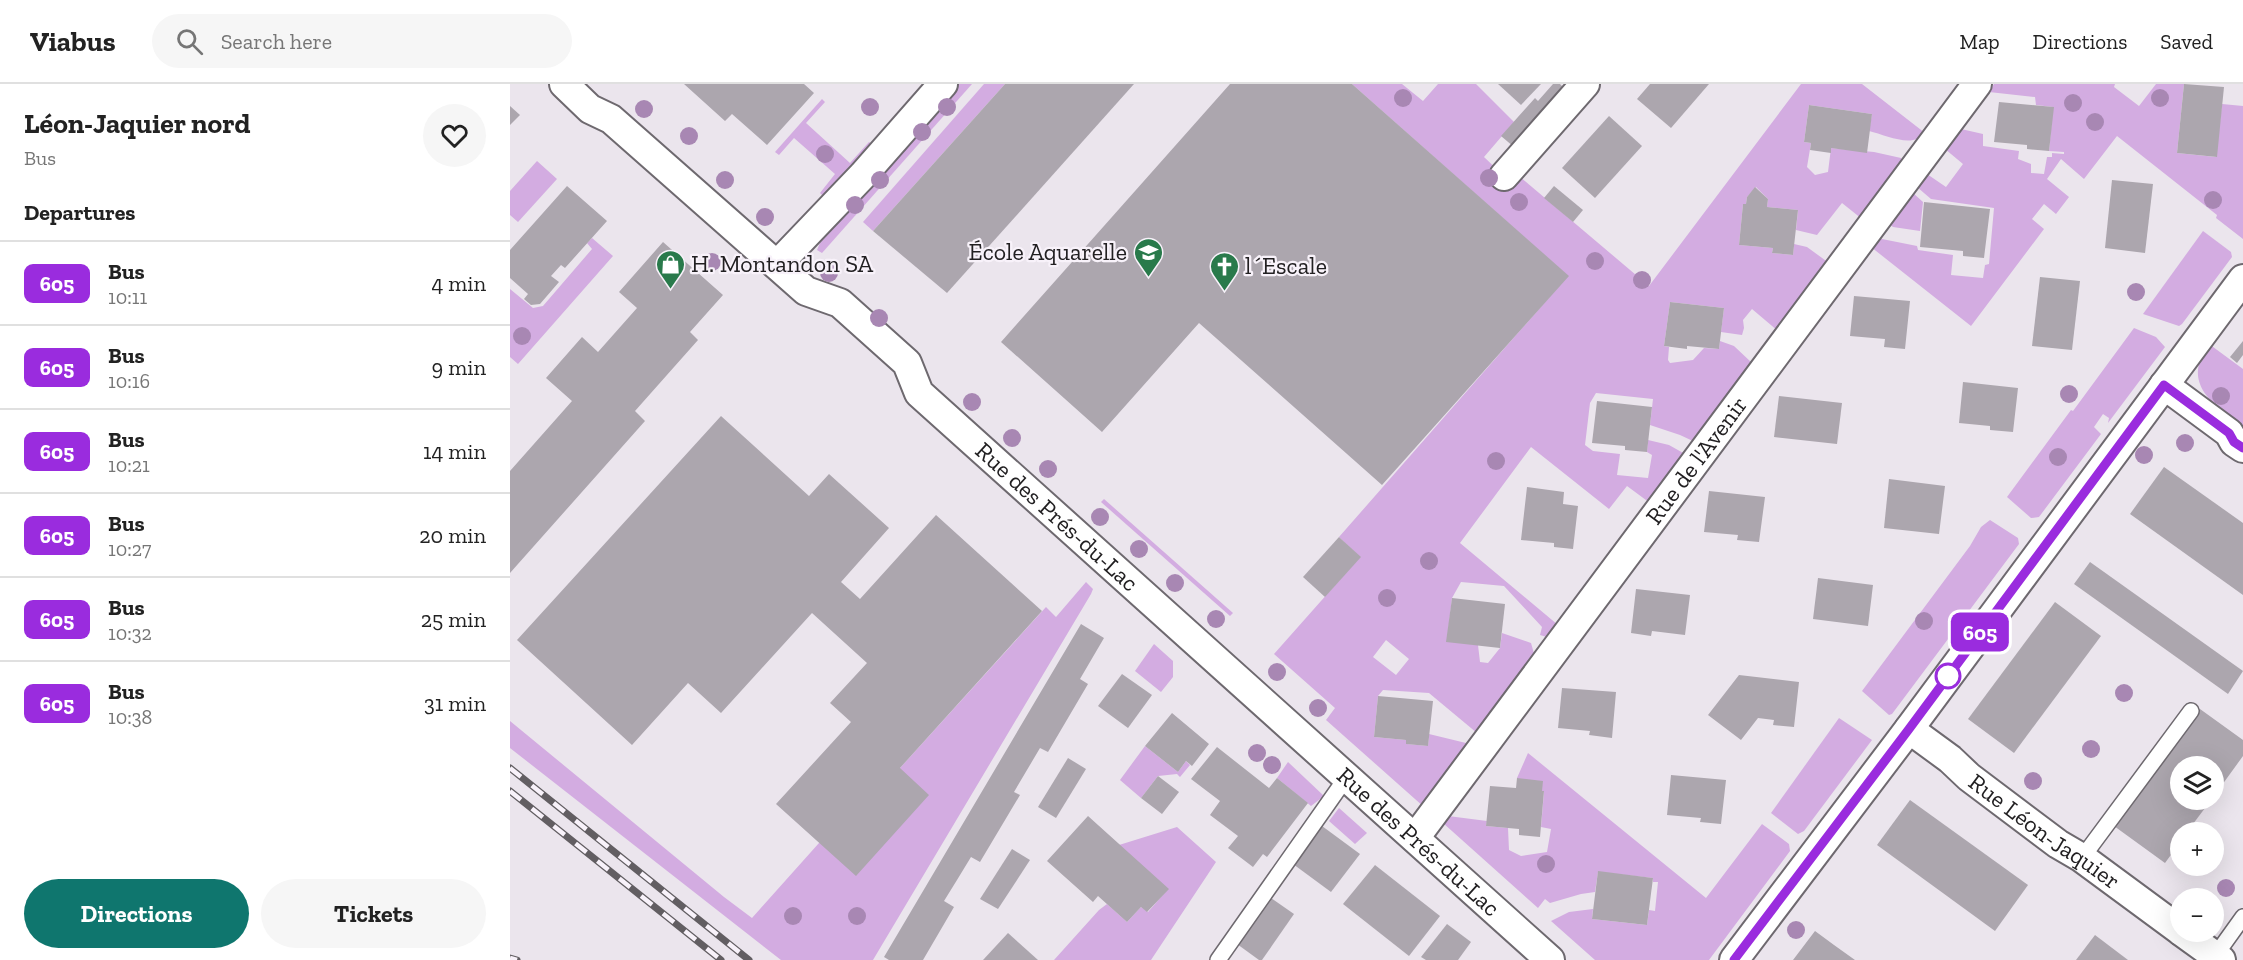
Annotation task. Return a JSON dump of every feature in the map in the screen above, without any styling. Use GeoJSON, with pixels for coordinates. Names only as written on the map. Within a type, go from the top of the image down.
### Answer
{"type":"FeatureCollection","features":[{"type":"Feature","properties":{"kind":"street","name":"Rue des Prés-du-Lac"},"geometry":{"type":"LineString","coordinates":[[564,84],[591,109],[611,119],[806,291],[840,303],[907,363],[919,393],[1550,960]]}},
{"type":"Feature","properties":{"kind":"street"},"geometry":{"type":"LineString","coordinates":[[777,265],[863,175],[943,84]]}},
{"type":"Feature","properties":{"kind":"street"},"geometry":{"type":"LineString","coordinates":[[1504,176],[1585,84]]}},
{"type":"Feature","properties":{"kind":"street","name":"Rue de l'Avenir"},"geometry":{"type":"LineString","coordinates":[[1415,838],[1977,84]]}},
{"type":"Feature","properties":{"kind":"street"},"geometry":{"type":"LineString","coordinates":[[1734,960],[1909,729],[2243,279]]}},
{"type":"Feature","properties":{"kind":"street"},"geometry":{"type":"LineString","coordinates":[[2164,385],[2229,433],[2234,442],[2243,448]]}},
{"type":"Feature","properties":{"kind":"street","name":"Rue Léon-Jaquier"},"geometry":{"type":"LineString","coordinates":[[1909,729],[2058,844],[2082,858],[2170,923]]}},
{"type":"Feature","properties":{"kind":"street","name":"Rue Léon-Jaquier"},"geometry":{"type":"LineString","coordinates":[[2196,942],[2218,958]]}},
{"type":"Feature","properties":{"kind":"lane"},"geometry":{"type":"LineString","coordinates":[[2082,858],[2191,711]]}},
{"type":"Feature","properties":{"kind":"lane"},"geometry":{"type":"LineString","coordinates":[[1218,960],[1346,778]]}},
{"type":"Feature","properties":{"kind":"lane"},"geometry":{"type":"LineString","coordinates":[[2218,958],[2243,917]]}},
{"type":"Feature","properties":{"kind":"shaded area"},"geometry":{"type":"Polygon","coordinates":[[[959,84],[972,84],[822,253],[817,250],[822,238],[959,84]]]}},
{"type":"Feature","properties":{"kind":"shaded area"},"geometry":{"type":"Polygon","coordinates":[[[984,84],[1005,84],[873,231],[863,222],[984,84]]]}},
{"type":"Feature","properties":{"kind":"shaded area"},"geometry":{"type":"Polygon","coordinates":[[[1352,84],[1402,84],[1423,101],[1438,84],[1476,84],[1514,122],[1484,157],[1504,176],[1519,176],[1649,286],[1801,84],[1862,84],[1925,133],[1914,140],[1891,138],[1869,131],[1872,114],[1809,105],[1804,142],[1811,143],[1807,167],[1815,175],[1828,172],[1831,148],[1874,152],[1901,158],[1902,161],[1862,219],[1842,203],[1817,235],[1796,230],[1798,210],[1767,207],[1768,199],[1756,187],[1747,197],[1746,204],[1743,204],[1739,245],[1773,248],[1772,253],[1793,255],[1794,244],[1807,247],[1829,263],[1778,331],[1752,309],[1743,320],[1742,335],[1721,332],[1724,308],[1670,302],[1664,346],[1669,347],[1668,360],[1670,363],[1693,360],[1704,348],[1719,349],[1720,341],[1734,346],[1752,363],[1695,442],[1650,425],[1653,399],[1596,393],[1590,403],[1585,445],[1593,451],[1620,454],[1617,475],[1648,478],[1652,455],[1647,452],[1648,440],[1669,445],[1685,454],[1650,503],[1627,486],[1609,509],[1531,447],[1460,543],[1558,625],[1550,638],[1540,635],[1542,627],[1504,586],[1461,582],[1452,598],[1447,641],[1478,645],[1480,662],[1488,663],[1500,648],[1502,633],[1531,643],[1535,657],[1477,733],[1429,693],[1383,690],[1378,696],[1374,737],[1406,740],[1407,744],[1428,746],[1429,734],[1466,743],[1467,747],[1424,807],[1326,720],[1335,708],[1274,654],[1360,557],[1339,537],[1568,276],[1352,84]],[[1386,640],[1373,657],[1396,675],[1409,659],[1386,640]]]}},
{"type":"Feature","properties":{"kind":"shaded area"},"geometry":{"type":"Polygon","coordinates":[[[1994,84],[2115,84],[2114,87],[2139,106],[2156,84],[2184,84],[2177,153],[2216,157],[2222,104],[2243,106],[2243,239],[2216,218],[2217,215],[2117,136],[2084,179],[2061,159],[2047,179],[2069,197],[2056,214],[2044,204],[2032,219],[2044,229],[1971,326],[1871,247],[1877,238],[1917,246],[1918,250],[1953,255],[1951,275],[1983,278],[1985,265],[1989,264],[1994,208],[1931,199],[1917,187],[1927,174],[1946,187],[1963,164],[1945,149],[1961,129],[1983,134],[1983,146],[2019,151],[2018,159],[2031,164],[2031,173],[2044,174],[2047,157],[2052,157],[2052,153],[2064,154],[2064,152],[2049,151],[2053,107],[2036,105],[2035,97],[1989,92],[1994,84]]]}},
{"type":"Feature","properties":{"kind":"shaded area"},"geometry":{"type":"Polygon","coordinates":[[[822,99],[825,102],[806,123],[850,163],[869,142],[872,144],[824,197],[820,193],[835,174],[794,138],[779,155],[775,152],[822,99]]]}},
{"type":"Feature","properties":{"kind":"shaded area"},"geometry":{"type":"Polygon","coordinates":[[[537,161],[557,179],[518,222],[510,215],[510,191],[537,161]]]}},
{"type":"Feature","properties":{"kind":"shaded area"},"geometry":{"type":"Polygon","coordinates":[[[1913,193],[1923,202],[1920,231],[1893,227],[1889,224],[1913,193]]]}},
{"type":"Feature","properties":{"kind":"shaded area"},"geometry":{"type":"Polygon","coordinates":[[[2203,231],[2231,252],[2232,257],[2179,326],[2143,314],[2203,231]]]}},
{"type":"Feature","properties":{"kind":"shaded area"},"geometry":{"type":"Polygon","coordinates":[[[592,238],[613,256],[518,364],[510,357],[510,289],[533,308],[543,306],[592,249],[587,243],[592,238]]]}},
{"type":"Feature","properties":{"kind":"shaded area"},"geometry":{"type":"Polygon","coordinates":[[[2134,328],[2156,337],[2165,347],[2108,423],[2109,418],[2103,414],[2094,427],[2101,434],[2039,517],[2031,518],[2007,497],[2134,328]]]}},
{"type":"Feature","properties":{"kind":"shaded area"},"geometry":{"type":"Polygon","coordinates":[[[2209,344],[2243,369],[2243,426],[2212,401],[2199,382],[2198,371],[2201,358],[2209,344]]]}},
{"type":"Feature","properties":{"kind":"shaded area"},"geometry":{"type":"Polygon","coordinates":[[[1104,499],[1233,613],[1230,616],[1101,502],[1104,499]]]}},
{"type":"Feature","properties":{"kind":"shaded area"},"geometry":{"type":"Polygon","coordinates":[[[1990,520],[2018,538],[2019,544],[1889,715],[1862,691],[1970,546],[1981,527],[1990,520]]]}},
{"type":"Feature","properties":{"kind":"shaded area"},"geometry":{"type":"Polygon","coordinates":[[[1086,582],[1093,589],[1091,594],[873,960],[781,960],[510,748],[510,721],[752,918],[819,843],[900,768],[1046,607],[1056,617],[1086,582]]]}},
{"type":"Feature","properties":{"kind":"shaded area"},"geometry":{"type":"Polygon","coordinates":[[[1154,644],[1173,661],[1173,677],[1161,692],[1135,671],[1154,644]]]}},
{"type":"Feature","properties":{"kind":"shaded area"},"geometry":{"type":"Polygon","coordinates":[[[1839,718],[1872,740],[1804,831],[1798,834],[1771,813],[1839,718]]]}},
{"type":"Feature","properties":{"kind":"shaded area"},"geometry":{"type":"Polygon","coordinates":[[[1145,746],[1178,772],[1186,761],[1190,765],[1180,777],[1177,774],[1158,776],[1141,798],[1120,780],[1145,746]]]}},
{"type":"Feature","properties":{"kind":"shaded area"},"geometry":{"type":"Polygon","coordinates":[[[1528,753],[1706,898],[1762,824],[1789,844],[1790,851],[1709,960],[1595,960],[1551,921],[1569,912],[1593,909],[1592,919],[1647,925],[1649,910],[1655,911],[1658,882],[1653,882],[1653,878],[1598,872],[1595,892],[1550,903],[1545,899],[1538,908],[1443,823],[1448,816],[1487,821],[1486,826],[1508,828],[1509,850],[1521,856],[1547,852],[1551,829],[1541,827],[1544,792],[1517,778],[1528,753]]]}},
{"type":"Feature","properties":{"kind":"shaded area"},"geometry":{"type":"Polygon","coordinates":[[[1288,762],[1324,796],[1311,806],[1277,778],[1288,762]]]}},
{"type":"Feature","properties":{"kind":"shaded area"},"geometry":{"type":"Polygon","coordinates":[[[1339,808],[1367,833],[1355,844],[1329,821],[1339,808]]]}},
{"type":"Feature","properties":{"kind":"shaded area"},"geometry":{"type":"Polygon","coordinates":[[[1177,827],[1216,862],[1151,960],[1054,960],[1107,904],[1127,922],[1141,907],[1148,912],[1168,889],[1119,845],[1177,827]]]}},
{"type":"Feature","properties":{"kind":"building"},"geometry":{"type":"Polygon","coordinates":[[[684,84],[804,84],[814,93],[767,145],[732,114],[725,121],[684,84]]]}},
{"type":"Feature","properties":{"kind":"building"},"geometry":{"type":"Polygon","coordinates":[[[1005,84],[1134,84],[947,293],[873,231],[1005,84]]]}},
{"type":"Feature","properties":{"kind":"building"},"geometry":{"type":"Polygon","coordinates":[[[1230,84],[1352,84],[1569,276],[1382,485],[1199,323],[1102,432],[1001,342],[1230,84]]]}},
{"type":"Feature","properties":{"kind":"building"},"geometry":{"type":"Polygon","coordinates":[[[1498,84],[1541,84],[1521,105],[1498,84]]]}},
{"type":"Feature","properties":{"kind":"building"},"geometry":{"type":"Polygon","coordinates":[[[1553,84],[1560,84],[1565,89],[1514,147],[1501,136],[1535,98],[1538,101],[1553,84]]]}},
{"type":"Feature","properties":{"kind":"building"},"geometry":{"type":"Polygon","coordinates":[[[1650,84],[1709,84],[1671,128],[1637,99],[1650,84]]]}},
{"type":"Feature","properties":{"kind":"building"},"geometry":{"type":"Polygon","coordinates":[[[2184,84],[2224,87],[2217,157],[2177,153],[2184,84]]]}},
{"type":"Feature","properties":{"kind":"building"},"geometry":{"type":"Polygon","coordinates":[[[1999,102],[2054,107],[2049,151],[2027,149],[2027,145],[1994,142],[1999,102]]]}},
{"type":"Feature","properties":{"kind":"building"},"geometry":{"type":"Polygon","coordinates":[[[1809,105],[1872,114],[1867,153],[1831,148],[1831,153],[1810,150],[1811,143],[1804,142],[1809,105]]]}},
{"type":"Feature","properties":{"kind":"building"},"geometry":{"type":"Polygon","coordinates":[[[510,106],[520,115],[510,125],[510,106]]]}},
{"type":"Feature","properties":{"kind":"building"},"geometry":{"type":"Polygon","coordinates":[[[1609,116],[1642,146],[1595,198],[1562,168],[1609,116]]]}},
{"type":"Feature","properties":{"kind":"building"},"geometry":{"type":"Polygon","coordinates":[[[2112,180],[2153,184],[2145,253],[2105,248],[2112,180]]]}},
{"type":"Feature","properties":{"kind":"building"},"geometry":{"type":"Polygon","coordinates":[[[567,186],[607,221],[565,268],[561,265],[551,276],[559,282],[540,304],[531,305],[524,299],[528,294],[510,278],[510,250],[567,186]]]}},
{"type":"Feature","properties":{"kind":"building"},"geometry":{"type":"Polygon","coordinates":[[[1554,186],[1583,210],[1573,222],[1544,198],[1554,186]]]}},
{"type":"Feature","properties":{"kind":"building"},"geometry":{"type":"Polygon","coordinates":[[[1755,187],[1768,199],[1767,207],[1798,210],[1793,255],[1772,253],[1773,248],[1739,245],[1743,204],[1746,204],[1747,197],[1755,187]]]}},
{"type":"Feature","properties":{"kind":"building"},"geometry":{"type":"Polygon","coordinates":[[[1924,202],[1990,209],[1984,258],[1963,256],[1963,251],[1920,247],[1924,202]]]}},
{"type":"Feature","properties":{"kind":"building"},"geometry":{"type":"Polygon","coordinates":[[[663,242],[723,295],[690,332],[698,340],[635,411],[645,421],[510,573],[510,471],[572,401],[546,378],[582,337],[598,352],[637,308],[619,292],[663,242]]]}},
{"type":"Feature","properties":{"kind":"building"},"geometry":{"type":"Polygon","coordinates":[[[2040,277],[2080,281],[2072,350],[2032,346],[2040,277]]]}},
{"type":"Feature","properties":{"kind":"building"},"geometry":{"type":"Polygon","coordinates":[[[1854,296],[1910,301],[1905,349],[1884,347],[1885,339],[1850,336],[1854,296]]]}},
{"type":"Feature","properties":{"kind":"building"},"geometry":{"type":"Polygon","coordinates":[[[1670,302],[1724,308],[1719,349],[1664,346],[1670,302]]]}},
{"type":"Feature","properties":{"kind":"building"},"geometry":{"type":"Polygon","coordinates":[[[2243,341],[2243,355],[2237,363],[2230,357],[2243,341]]]}},
{"type":"Feature","properties":{"kind":"building"},"geometry":{"type":"Polygon","coordinates":[[[1963,382],[2018,388],[2013,432],[1990,430],[1990,426],[1959,423],[1963,382]]]}},
{"type":"Feature","properties":{"kind":"building"},"geometry":{"type":"Polygon","coordinates":[[[1779,396],[1842,403],[1837,444],[1774,437],[1779,396]]]}},
{"type":"Feature","properties":{"kind":"building"},"geometry":{"type":"Polygon","coordinates":[[[1597,401],[1652,407],[1647,452],[1625,450],[1625,446],[1592,443],[1597,401]]]}},
{"type":"Feature","properties":{"kind":"building"},"geometry":{"type":"Polygon","coordinates":[[[721,416],[809,496],[829,474],[889,528],[841,582],[860,599],[936,515],[1042,611],[900,768],[929,795],[856,876],[776,804],[851,722],[830,703],[867,663],[812,613],[721,713],[688,683],[632,745],[517,640],[721,416]]]}},
{"type":"Feature","properties":{"kind":"building"},"geometry":{"type":"Polygon","coordinates":[[[2164,467],[2243,523],[2243,595],[2130,514],[2164,467]]]}},
{"type":"Feature","properties":{"kind":"building"},"geometry":{"type":"Polygon","coordinates":[[[1889,479],[1945,486],[1939,534],[1884,528],[1889,479]]]}},
{"type":"Feature","properties":{"kind":"building"},"geometry":{"type":"Polygon","coordinates":[[[1527,487],[1564,492],[1563,504],[1578,506],[1573,549],[1554,547],[1554,543],[1521,540],[1527,487]]]}},
{"type":"Feature","properties":{"kind":"building"},"geometry":{"type":"Polygon","coordinates":[[[1709,491],[1765,497],[1759,542],[1737,540],[1738,535],[1704,532],[1709,491]]]}},
{"type":"Feature","properties":{"kind":"building"},"geometry":{"type":"Polygon","coordinates":[[[1339,537],[1361,557],[1325,597],[1303,577],[1339,537]]]}},
{"type":"Feature","properties":{"kind":"building"},"geometry":{"type":"Polygon","coordinates":[[[2090,562],[2243,671],[2228,694],[2074,584],[2090,562]]]}},
{"type":"Feature","properties":{"kind":"building"},"geometry":{"type":"Polygon","coordinates":[[[1818,578],[1873,585],[1868,626],[1813,619],[1818,578]]]}},
{"type":"Feature","properties":{"kind":"building"},"geometry":{"type":"Polygon","coordinates":[[[1636,589],[1690,595],[1685,635],[1652,631],[1651,636],[1631,633],[1636,589]]]}},
{"type":"Feature","properties":{"kind":"building"},"geometry":{"type":"Polygon","coordinates":[[[1452,598],[1505,604],[1500,648],[1446,642],[1452,598]]]}},
{"type":"Feature","properties":{"kind":"building"},"geometry":{"type":"Polygon","coordinates":[[[2055,602],[2101,636],[2014,753],[1968,719],[2055,602]]]}},
{"type":"Feature","properties":{"kind":"building"},"geometry":{"type":"Polygon","coordinates":[[[1081,624],[1104,638],[1080,679],[1088,684],[1048,752],[1040,748],[1014,792],[1020,795],[980,862],[971,857],[944,901],[954,907],[923,960],[889,960],[884,957],[1081,624]]]}},
{"type":"Feature","properties":{"kind":"building"},"geometry":{"type":"Polygon","coordinates":[[[1122,674],[1152,695],[1128,728],[1098,706],[1122,674]]]}},
{"type":"Feature","properties":{"kind":"building"},"geometry":{"type":"Polygon","coordinates":[[[1739,675],[1799,682],[1794,727],[1773,725],[1774,720],[1758,718],[1741,740],[1708,715],[1739,675]]]}},
{"type":"Feature","properties":{"kind":"building"},"geometry":{"type":"Polygon","coordinates":[[[1562,688],[1616,692],[1612,738],[1589,735],[1590,731],[1558,728],[1562,688]]]}},
{"type":"Feature","properties":{"kind":"building"},"geometry":{"type":"Polygon","coordinates":[[[1378,696],[1433,701],[1428,746],[1406,744],[1406,740],[1374,737],[1378,696]]]}},
{"type":"Feature","properties":{"kind":"building"},"geometry":{"type":"Polygon","coordinates":[[[2200,709],[2243,740],[2243,756],[2224,782],[2224,756],[2170,756],[2170,810],[2204,810],[2194,822],[2170,822],[2170,856],[2165,863],[2114,826],[2200,709]]]}},
{"type":"Feature","properties":{"kind":"building"},"geometry":{"type":"Polygon","coordinates":[[[1172,713],[1209,744],[1192,766],[1186,761],[1178,772],[1145,746],[1172,713]]]}},
{"type":"Feature","properties":{"kind":"building"},"geometry":{"type":"Polygon","coordinates":[[[1217,747],[1269,788],[1277,778],[1308,803],[1267,857],[1263,854],[1253,867],[1228,848],[1238,836],[1210,815],[1220,801],[1191,779],[1217,747]]]}},
{"type":"Feature","properties":{"kind":"building"},"geometry":{"type":"Polygon","coordinates":[[[1068,758],[1086,769],[1056,818],[1038,807],[1068,758]]]}},
{"type":"Feature","properties":{"kind":"building"},"geometry":{"type":"Polygon","coordinates":[[[1671,775],[1726,780],[1721,824],[1700,822],[1701,818],[1667,815],[1671,775]]]}},
{"type":"Feature","properties":{"kind":"building"},"geometry":{"type":"Polygon","coordinates":[[[1158,776],[1179,792],[1162,814],[1141,798],[1158,776]]]}},
{"type":"Feature","properties":{"kind":"building"},"geometry":{"type":"Polygon","coordinates":[[[1517,778],[1543,781],[1540,837],[1519,835],[1519,829],[1486,826],[1490,786],[1516,788],[1517,778]]]}},
{"type":"Feature","properties":{"kind":"building"},"geometry":{"type":"Polygon","coordinates":[[[1910,800],[2028,885],[1995,931],[1877,845],[1910,800]]]}},
{"type":"Feature","properties":{"kind":"building"},"geometry":{"type":"Polygon","coordinates":[[[1088,816],[1169,889],[1147,912],[1141,907],[1127,922],[1098,896],[1093,902],[1047,861],[1088,816]]]}},
{"type":"Feature","properties":{"kind":"building"},"geometry":{"type":"Polygon","coordinates":[[[1322,826],[1360,854],[1331,892],[1293,864],[1322,826]]]}},
{"type":"Feature","properties":{"kind":"building"},"geometry":{"type":"Polygon","coordinates":[[[1012,849],[1030,860],[998,909],[980,899],[1012,849]]]}},
{"type":"Feature","properties":{"kind":"building"},"geometry":{"type":"Polygon","coordinates":[[[1375,865],[1440,916],[1409,956],[1343,904],[1375,865]]]}},
{"type":"Feature","properties":{"kind":"building"},"geometry":{"type":"Polygon","coordinates":[[[1598,871],[1653,878],[1647,925],[1592,919],[1598,871]]]}},
{"type":"Feature","properties":{"kind":"building"},"geometry":{"type":"Polygon","coordinates":[[[1271,898],[1294,914],[1262,960],[1259,960],[1237,944],[1271,898]]]}},
{"type":"Feature","properties":{"kind":"building"},"geometry":{"type":"Polygon","coordinates":[[[1447,924],[1471,942],[1458,960],[1426,960],[1421,957],[1447,924]]]}},
{"type":"Feature","properties":{"kind":"building"},"geometry":{"type":"Polygon","coordinates":[[[1815,931],[1834,945],[1855,960],[1793,960],[1815,931]]]}},
{"type":"Feature","properties":{"kind":"building"},"geometry":{"type":"Polygon","coordinates":[[[1008,933],[1038,960],[983,960],[1008,933]]]}},
{"type":"Feature","properties":{"kind":"building"},"geometry":{"type":"Polygon","coordinates":[[[2095,935],[2128,960],[2076,960],[2095,935]]]}},
{"type":"Feature","properties":{"kind":"railway"},"geometry":{"type":"LineString","coordinates":[[510,768],[749,960]]}},
{"type":"Feature","properties":{"kind":"railway"},"geometry":{"type":"LineString","coordinates":[[510,791],[721,960]]}},
{"type":"Feature","properties":{"kind":"railway"},"geometry":{"type":"LineString","coordinates":[[510,958],[517,960]]}},
{"type":"Feature","properties":{"kind":"bus line","name":"605"},"geometry":{"type":"LineString","coordinates":[[1734,960],[1909,729],[2164,385],[2229,433],[2234,442],[2243,448]]}},
{"type":"Feature","properties":{"kind":"place","name":"École Aquarelle"},"geometry":{"type":"Point","coordinates":[1148,278]}},
{"type":"Feature","properties":{"kind":"place","name":"H. Montandon SA"},"geometry":{"type":"Point","coordinates":[670,290]}},
{"type":"Feature","properties":{"kind":"place","name":"l´Escale"},"geometry":{"type":"Point","coordinates":[1224,292]}}]}
